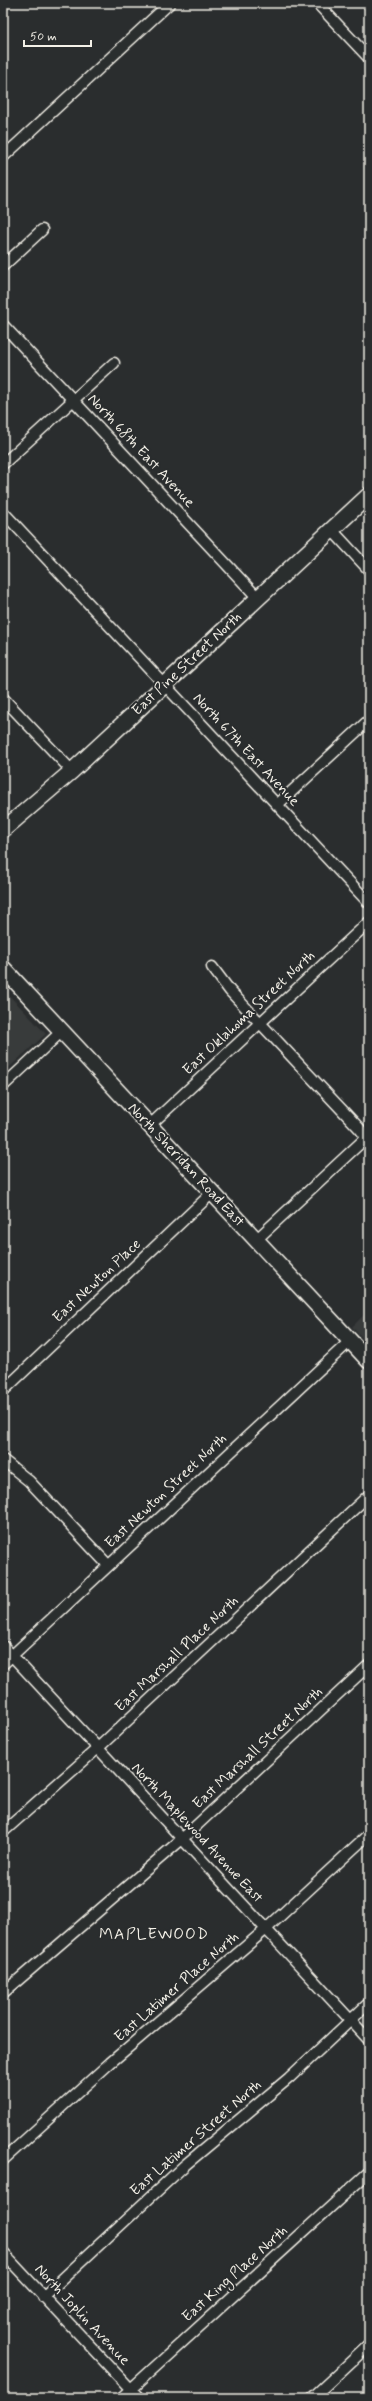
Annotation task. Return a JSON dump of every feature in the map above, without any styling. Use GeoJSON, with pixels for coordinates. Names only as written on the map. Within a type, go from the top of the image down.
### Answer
{"type":"FeatureCollection","features":[{"type":"Feature","properties":{"kind":"main road","name":"East Pine Street North"},"geometry":{"type":"LineString","coordinates":[[3,830],[72,771],[369,495]]}},
{"type":"Feature","properties":{"kind":"main road","name":"North Sheridan Road East"},"geometry":{"type":"LineString","coordinates":[[3,968],[369,1361]]}},
{"type":"Feature","properties":{"kind":"street"},"geometry":{"type":"LineString","coordinates":[[3,157],[170,3]]}},
{"type":"Feature","properties":{"kind":"street"},"geometry":{"type":"LineString","coordinates":[[317,3],[369,58]]}},
{"type":"Feature","properties":{"kind":"street"},"geometry":{"type":"LineString","coordinates":[[3,266],[42,230]]}},
{"type":"Feature","properties":{"kind":"street","name":"North 68th East Avenue"},"geometry":{"type":"LineString","coordinates":[[3,325],[258,598]]}},
{"type":"Feature","properties":{"kind":"street"},"geometry":{"type":"LineString","coordinates":[[3,464],[114,363]]}},
{"type":"Feature","properties":{"kind":"street","name":"North 67th East Avenue"},"geometry":{"type":"LineString","coordinates":[[3,512],[369,903]]}},
{"type":"Feature","properties":{"kind":"street"},"geometry":{"type":"LineString","coordinates":[[332,530],[369,570]]}},
{"type":"Feature","properties":{"kind":"street"},"geometry":{"type":"LineString","coordinates":[[3,698],[72,771]]}},
{"type":"Feature","properties":{"kind":"street"},"geometry":{"type":"LineString","coordinates":[[276,805],[369,720]]}},
{"type":"Feature","properties":{"kind":"street","name":"East Oklahoma Street North"},"geometry":{"type":"LineString","coordinates":[[149,1126],[369,922]]}},
{"type":"Feature","properties":{"kind":"street"},"geometry":{"type":"LineString","coordinates":[[212,966],[230,991],[368,1138],[256,1240]]}},
{"type":"Feature","properties":{"kind":"street"},"geometry":{"type":"LineString","coordinates":[[3,1086],[61,1032]]}},
{"type":"Feature","properties":{"kind":"street","name":"East Newton Place"},"geometry":{"type":"LineString","coordinates":[[3,1391],[212,1193]]}},
{"type":"Feature","properties":{"kind":"street","name":"East Newton Street North"},"geometry":{"type":"LineString","coordinates":[[3,1664],[350,1341]]}},
{"type":"Feature","properties":{"kind":"street"},"geometry":{"type":"LineString","coordinates":[[3,1460],[29,1481],[108,1565]]}},
{"type":"Feature","properties":{"kind":"street","name":"East Marshall Place North"},"geometry":{"type":"LineString","coordinates":[[3,1832],[98,1748],[369,1495]]}},
{"type":"Feature","properties":{"kind":"street","name":"North Maplewood Avenue East"},"geometry":{"type":"LineString","coordinates":[[3,1646],[265,1930],[369,2040]]}},
{"type":"Feature","properties":{"kind":"street","name":"East Marshall Street North"},"geometry":{"type":"LineString","coordinates":[[3,1993],[182,1839],[369,1665]]}},
{"type":"Feature","properties":{"kind":"street","name":"East Latimer Place North"},"geometry":{"type":"LineString","coordinates":[[3,2160],[110,2063],[189,1998],[369,1834]]}},
{"type":"Feature","properties":{"kind":"street","name":"East Latimer Street North"},"geometry":{"type":"LineString","coordinates":[[43,2297],[185,2165],[289,2078],[369,2003]]}},
{"type":"Feature","properties":{"kind":"street","name":"East King Place North"},"geometry":{"type":"LineString","coordinates":[[121,2398],[369,2172]]}},
{"type":"Feature","properties":{"kind":"street","name":"North Joplin Avenue"},"geometry":{"type":"LineString","coordinates":[[3,2252],[43,2297],[140,2398]]}},
{"type":"Feature","properties":{"kind":"street"},"geometry":{"type":"LineString","coordinates":[[312,2398],[369,2345]]}},
{"type":"Feature","properties":{"kind":"shaded area"},"geometry":{"type":"Polygon","coordinates":[[[3,989],[46,1034],[3,1073],[3,989]]]}},
{"type":"Feature","properties":{"kind":"shaded area"},"geometry":{"type":"Polygon","coordinates":[[[369,1310],[369,1345],[352,1327],[369,1310]]]}},
{"type":"Feature","properties":{"kind":"district","name":"MAPLEWOOD"},"geometry":{"type":"Point","coordinates":[154,1934]}}]}
